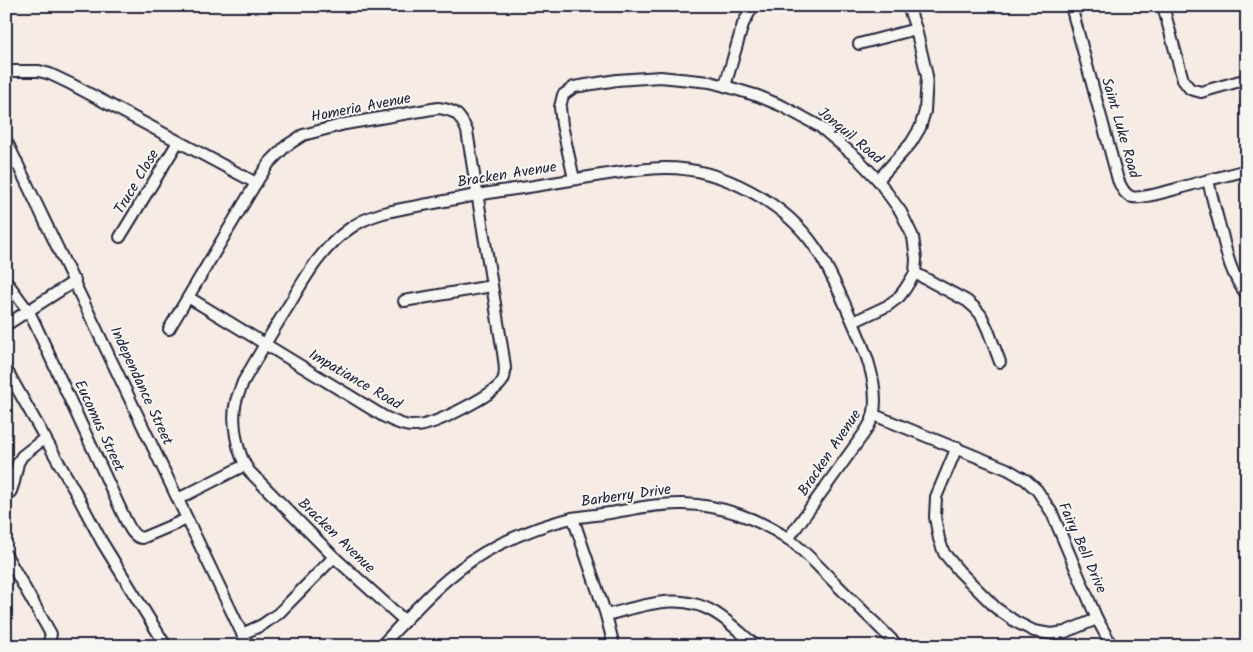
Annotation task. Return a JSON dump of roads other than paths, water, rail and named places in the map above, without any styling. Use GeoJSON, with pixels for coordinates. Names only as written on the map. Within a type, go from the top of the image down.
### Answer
{"type":"FeatureCollection","features":[{"type":"Feature","properties":{"kind":"street"},"geometry":{"type":"LineString","coordinates":[[725,86],[743,24],[752,6]]}},
{"type":"Feature","properties":{"kind":"street"},"geometry":{"type":"LineString","coordinates":[[878,180],[911,143],[920,128],[925,110],[927,76],[916,29],[908,6]]}},
{"type":"Feature","properties":{"kind":"street","name":"Saint Luke Road"},"geometry":{"type":"LineString","coordinates":[[1071,6],[1118,180],[1126,194],[1138,198],[1247,170]]}},
{"type":"Feature","properties":{"kind":"street"},"geometry":{"type":"LineString","coordinates":[[1163,6],[1183,80],[1190,89],[1201,92],[1247,78]]}},
{"type":"Feature","properties":{"kind":"street"},"geometry":{"type":"LineString","coordinates":[[859,44],[916,29]]}},
{"type":"Feature","properties":{"kind":"street"},"geometry":{"type":"LineString","coordinates":[[6,71],[39,71],[50,74],[256,182]]}},
{"type":"Feature","properties":{"kind":"street","name":"Jonquil Road"},"geometry":{"type":"LineString","coordinates":[[574,180],[560,107],[564,95],[574,87],[617,80],[660,77],[710,82],[725,86],[782,106],[819,126],[857,158],[878,180],[901,212],[913,237],[916,259],[915,273]]}},
{"type":"Feature","properties":{"kind":"street","name":"Homeria Avenue"},"geometry":{"type":"LineString","coordinates":[[169,329],[269,163],[286,146],[303,135],[345,124],[438,108],[450,109],[462,118],[467,131],[477,194]]}},
{"type":"Feature","properties":{"kind":"street","name":"Independance Street"},"geometry":{"type":"LineString","coordinates":[[6,140],[248,646]]}},
{"type":"Feature","properties":{"kind":"street","name":"Truce Close"},"geometry":{"type":"LineString","coordinates":[[120,237],[178,142]]}},
{"type":"Feature","properties":{"kind":"street"},"geometry":{"type":"LineString","coordinates":[[6,167],[17,162]]}},
{"type":"Feature","properties":{"kind":"street","name":"Bracken Avenue"},"geometry":{"type":"LineString","coordinates":[[405,621],[334,556],[249,471],[236,442],[236,400],[265,344],[316,260],[335,239],[350,228],[376,214],[477,194],[642,170],[668,168],[711,175],[741,186],[764,199],[784,214],[802,230],[830,272],[853,322],[873,374],[875,400],[874,414],[865,432],[788,539]]}},
{"type":"Feature","properties":{"kind":"street"},"geometry":{"type":"LineString","coordinates":[[1208,180],[1228,260],[1234,276],[1247,295]]}},
{"type":"Feature","properties":{"kind":"street","name":"Impatiance Road"},"geometry":{"type":"LineString","coordinates":[[188,297],[383,416],[410,427],[425,425],[486,396],[503,381],[505,372],[503,353],[477,194]]}},
{"type":"Feature","properties":{"kind":"street"},"geometry":{"type":"LineString","coordinates":[[853,322],[887,306],[899,297],[915,273],[967,301],[975,308],[988,330],[1000,362]]}},
{"type":"Feature","properties":{"kind":"street","name":"Eucomus Street"},"geometry":{"type":"LineString","coordinates":[[6,281],[35,324],[133,534],[142,538],[187,519]]}},
{"type":"Feature","properties":{"kind":"street"},"geometry":{"type":"LineString","coordinates":[[6,324],[74,282]]}},
{"type":"Feature","properties":{"kind":"street"},"geometry":{"type":"LineString","coordinates":[[404,301],[492,286]]}},
{"type":"Feature","properties":{"kind":"street"},"geometry":{"type":"LineString","coordinates":[[6,369],[102,542],[166,646]]}},
{"type":"Feature","properties":{"kind":"street","name":"Fairy Bell Drive"},"geometry":{"type":"LineString","coordinates":[[874,414],[1007,469],[1026,480],[1037,490],[1052,513],[1097,619],[1112,646]]}},
{"type":"Feature","properties":{"kind":"street"},"geometry":{"type":"LineString","coordinates":[[6,497],[11,491],[18,463],[22,456],[45,438]]}},
{"type":"Feature","properties":{"kind":"street"},"geometry":{"type":"LineString","coordinates":[[957,448],[936,497],[935,516],[944,554],[996,608],[1016,622],[1034,631],[1050,634],[1065,632],[1097,619]]}},
{"type":"Feature","properties":{"kind":"street"},"geometry":{"type":"LineString","coordinates":[[178,499],[245,465]]}},
{"type":"Feature","properties":{"kind":"street","name":"Barberry Drive"},"geometry":{"type":"LineString","coordinates":[[382,646],[427,597],[454,573],[484,553],[534,529],[573,518],[659,505],[684,504],[721,509],[744,516],[788,539],[817,565],[898,646]]}},
{"type":"Feature","properties":{"kind":"street"},"geometry":{"type":"LineString","coordinates":[[573,518],[606,614],[614,646]]}},
{"type":"Feature","properties":{"kind":"street"},"geometry":{"type":"LineString","coordinates":[[6,554],[51,634],[48,646]]}},
{"type":"Feature","properties":{"kind":"street"},"geometry":{"type":"LineString","coordinates":[[242,634],[262,625],[280,613],[334,556]]}},
{"type":"Feature","properties":{"kind":"street"},"geometry":{"type":"LineString","coordinates":[[606,614],[658,602],[694,603],[721,616],[756,646]]}}]}
